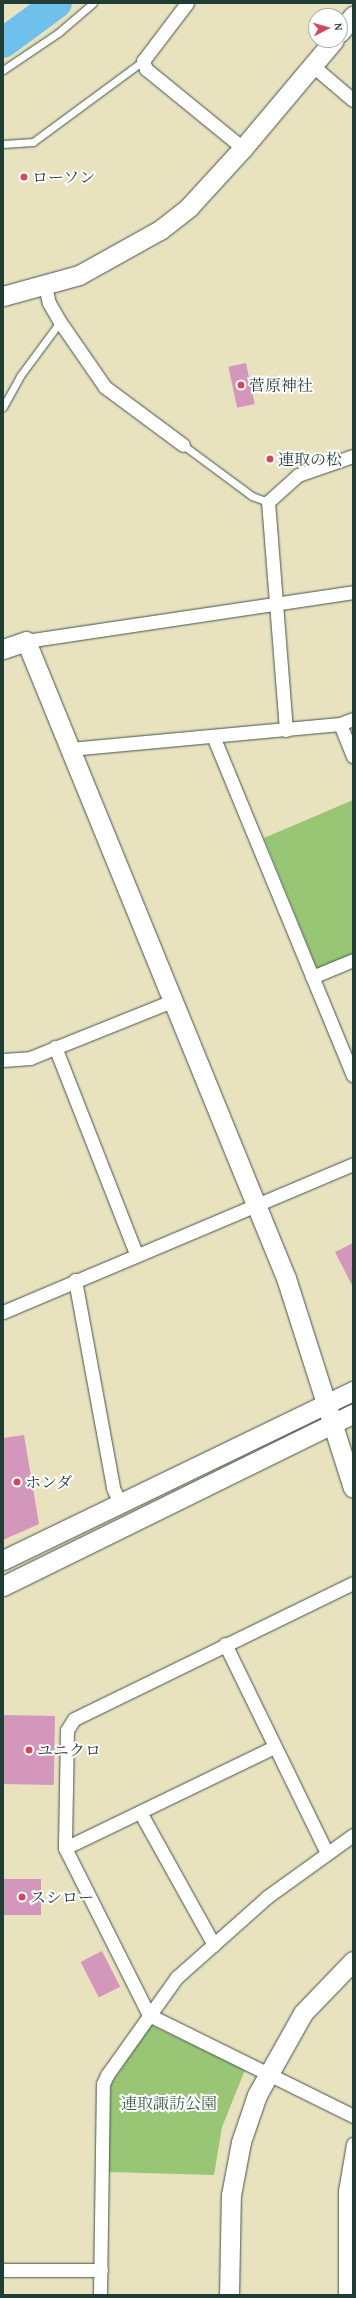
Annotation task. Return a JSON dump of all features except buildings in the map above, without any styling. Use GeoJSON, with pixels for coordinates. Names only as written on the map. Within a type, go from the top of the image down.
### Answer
{"type":"FeatureCollection","features":[{"type":"Feature","properties":{"kind":"street"},"geometry":{"type":"LineString","coordinates":[[187,3],[143,60],[146,69],[243,148]]}},
{"type":"Feature","properties":{"kind":"street"},"geometry":{"type":"LineString","coordinates":[[3,296],[45,286],[107,262],[160,230],[189,207],[243,148],[328,48]]}},
{"type":"Feature","properties":{"kind":"street"},"geometry":{"type":"LineString","coordinates":[[313,66],[353,100]]}},
{"type":"Feature","properties":{"kind":"street"},"geometry":{"type":"LineString","coordinates":[[45,286],[49,303],[60,322],[105,387],[183,445]]}},
{"type":"Feature","properties":{"kind":"street"},"geometry":{"type":"LineString","coordinates":[[286,730],[268,502],[298,475],[353,456]]}},
{"type":"Feature","properties":{"kind":"street"},"geometry":{"type":"LineString","coordinates":[[3,649],[26,641],[353,592]]}},
{"type":"Feature","properties":{"kind":"street"},"geometry":{"type":"LineString","coordinates":[[26,641],[174,1000],[286,1278],[328,1404],[353,1488]]}},
{"type":"Feature","properties":{"kind":"street"},"geometry":{"type":"LineString","coordinates":[[70,749],[286,730],[340,724],[353,719]]}},
{"type":"Feature","properties":{"kind":"street"},"geometry":{"type":"LineString","coordinates":[[340,724],[353,756]]}},
{"type":"Feature","properties":{"kind":"street"},"geometry":{"type":"LineString","coordinates":[[213,736],[353,1075]]}},
{"type":"Feature","properties":{"kind":"street"},"geometry":{"type":"LineString","coordinates":[[312,977],[353,960]]}},
{"type":"Feature","properties":{"kind":"street"},"geometry":{"type":"LineString","coordinates":[[3,1060],[30,1058],[174,1000]]}},
{"type":"Feature","properties":{"kind":"street"},"geometry":{"type":"LineString","coordinates":[[55,1048],[136,1254]]}},
{"type":"Feature","properties":{"kind":"street"},"geometry":{"type":"LineString","coordinates":[[3,1312],[136,1254],[353,1164]]}},
{"type":"Feature","properties":{"kind":"street"},"geometry":{"type":"LineString","coordinates":[[75,1280],[113,1488],[120,1503]]}},
{"type":"Feature","properties":{"kind":"street"},"geometry":{"type":"LineString","coordinates":[[3,1560],[353,1392]]}},
{"type":"Feature","properties":{"kind":"street"},"geometry":{"type":"LineString","coordinates":[[3,1586],[353,1414]]}},
{"type":"Feature","properties":{"kind":"street"},"geometry":{"type":"LineString","coordinates":[[353,1583],[225,1644],[74,1719],[67,1730],[65,1848],[149,2015],[353,2116]]}},
{"type":"Feature","properties":{"kind":"street"},"geometry":{"type":"LineString","coordinates":[[225,1644],[327,1853]]}},
{"type":"Feature","properties":{"kind":"street"},"geometry":{"type":"LineString","coordinates":[[65,1848],[274,1746]]}},
{"type":"Feature","properties":{"kind":"street"},"geometry":{"type":"LineString","coordinates":[[140,1812],[214,1944]]}},
{"type":"Feature","properties":{"kind":"street"},"geometry":{"type":"LineString","coordinates":[[100,2295],[103,2084],[149,2015],[177,1977],[267,1896],[353,1835]]}},
{"type":"Feature","properties":{"kind":"street"},"geometry":{"type":"LineString","coordinates":[[229,2295],[231,2195],[236,2166],[249,2118],[266,2074],[303,2013],[353,1962]]}},
{"type":"Feature","properties":{"kind":"street"},"geometry":{"type":"LineString","coordinates":[[345,2295],[345,2191],[353,2144]]}},
{"type":"Feature","properties":{"kind":"street"},"geometry":{"type":"LineString","coordinates":[[3,2270],[101,2270]]}},
{"type":"Feature","properties":{"kind":"lane"},"geometry":{"type":"LineString","coordinates":[[3,70],[58,33],[93,3]]}},
{"type":"Feature","properties":{"kind":"lane"},"geometry":{"type":"LineString","coordinates":[[3,144],[34,142],[143,60]]}},
{"type":"Feature","properties":{"kind":"lane"},"geometry":{"type":"LineString","coordinates":[[3,407],[20,376],[60,322]]}},
{"type":"Feature","properties":{"kind":"lane"},"geometry":{"type":"LineString","coordinates":[[183,445],[252,496],[268,502]]}},
{"type":"Feature","properties":{"kind":"green space"},"geometry":{"type":"Polygon","coordinates":[[[353,800],[353,955],[320,969],[316,966],[264,838],[353,800]]]}},
{"type":"Feature","properties":{"kind":"green space","name":"連取諏訪公園"},"geometry":{"type":"Polygon","coordinates":[[[151,2025],[245,2070],[222,2127],[214,2175],[108,2172],[111,2084],[151,2025]]]}},
{"type":"Feature","properties":{"kind":"waterway"},"geometry":{"type":"LineString","coordinates":[[3,43],[57,3]]}},
{"type":"Feature","properties":{"kind":"place","name":"ローソン"},"geometry":{"type":"Point","coordinates":[24,177]}},
{"type":"Feature","properties":{"kind":"place","name":"菅原神社"},"geometry":{"type":"Point","coordinates":[241,385]}},
{"type":"Feature","properties":{"kind":"place","name":"連取の松"},"geometry":{"type":"Point","coordinates":[270,459]}},
{"type":"Feature","properties":{"kind":"place","name":"ホンダ"},"geometry":{"type":"Point","coordinates":[17,1482]}},
{"type":"Feature","properties":{"kind":"place","name":"ユニクロ"},"geometry":{"type":"Point","coordinates":[29,1750]}},
{"type":"Feature","properties":{"kind":"place","name":"スシロー"},"geometry":{"type":"Point","coordinates":[22,1897]}}]}
